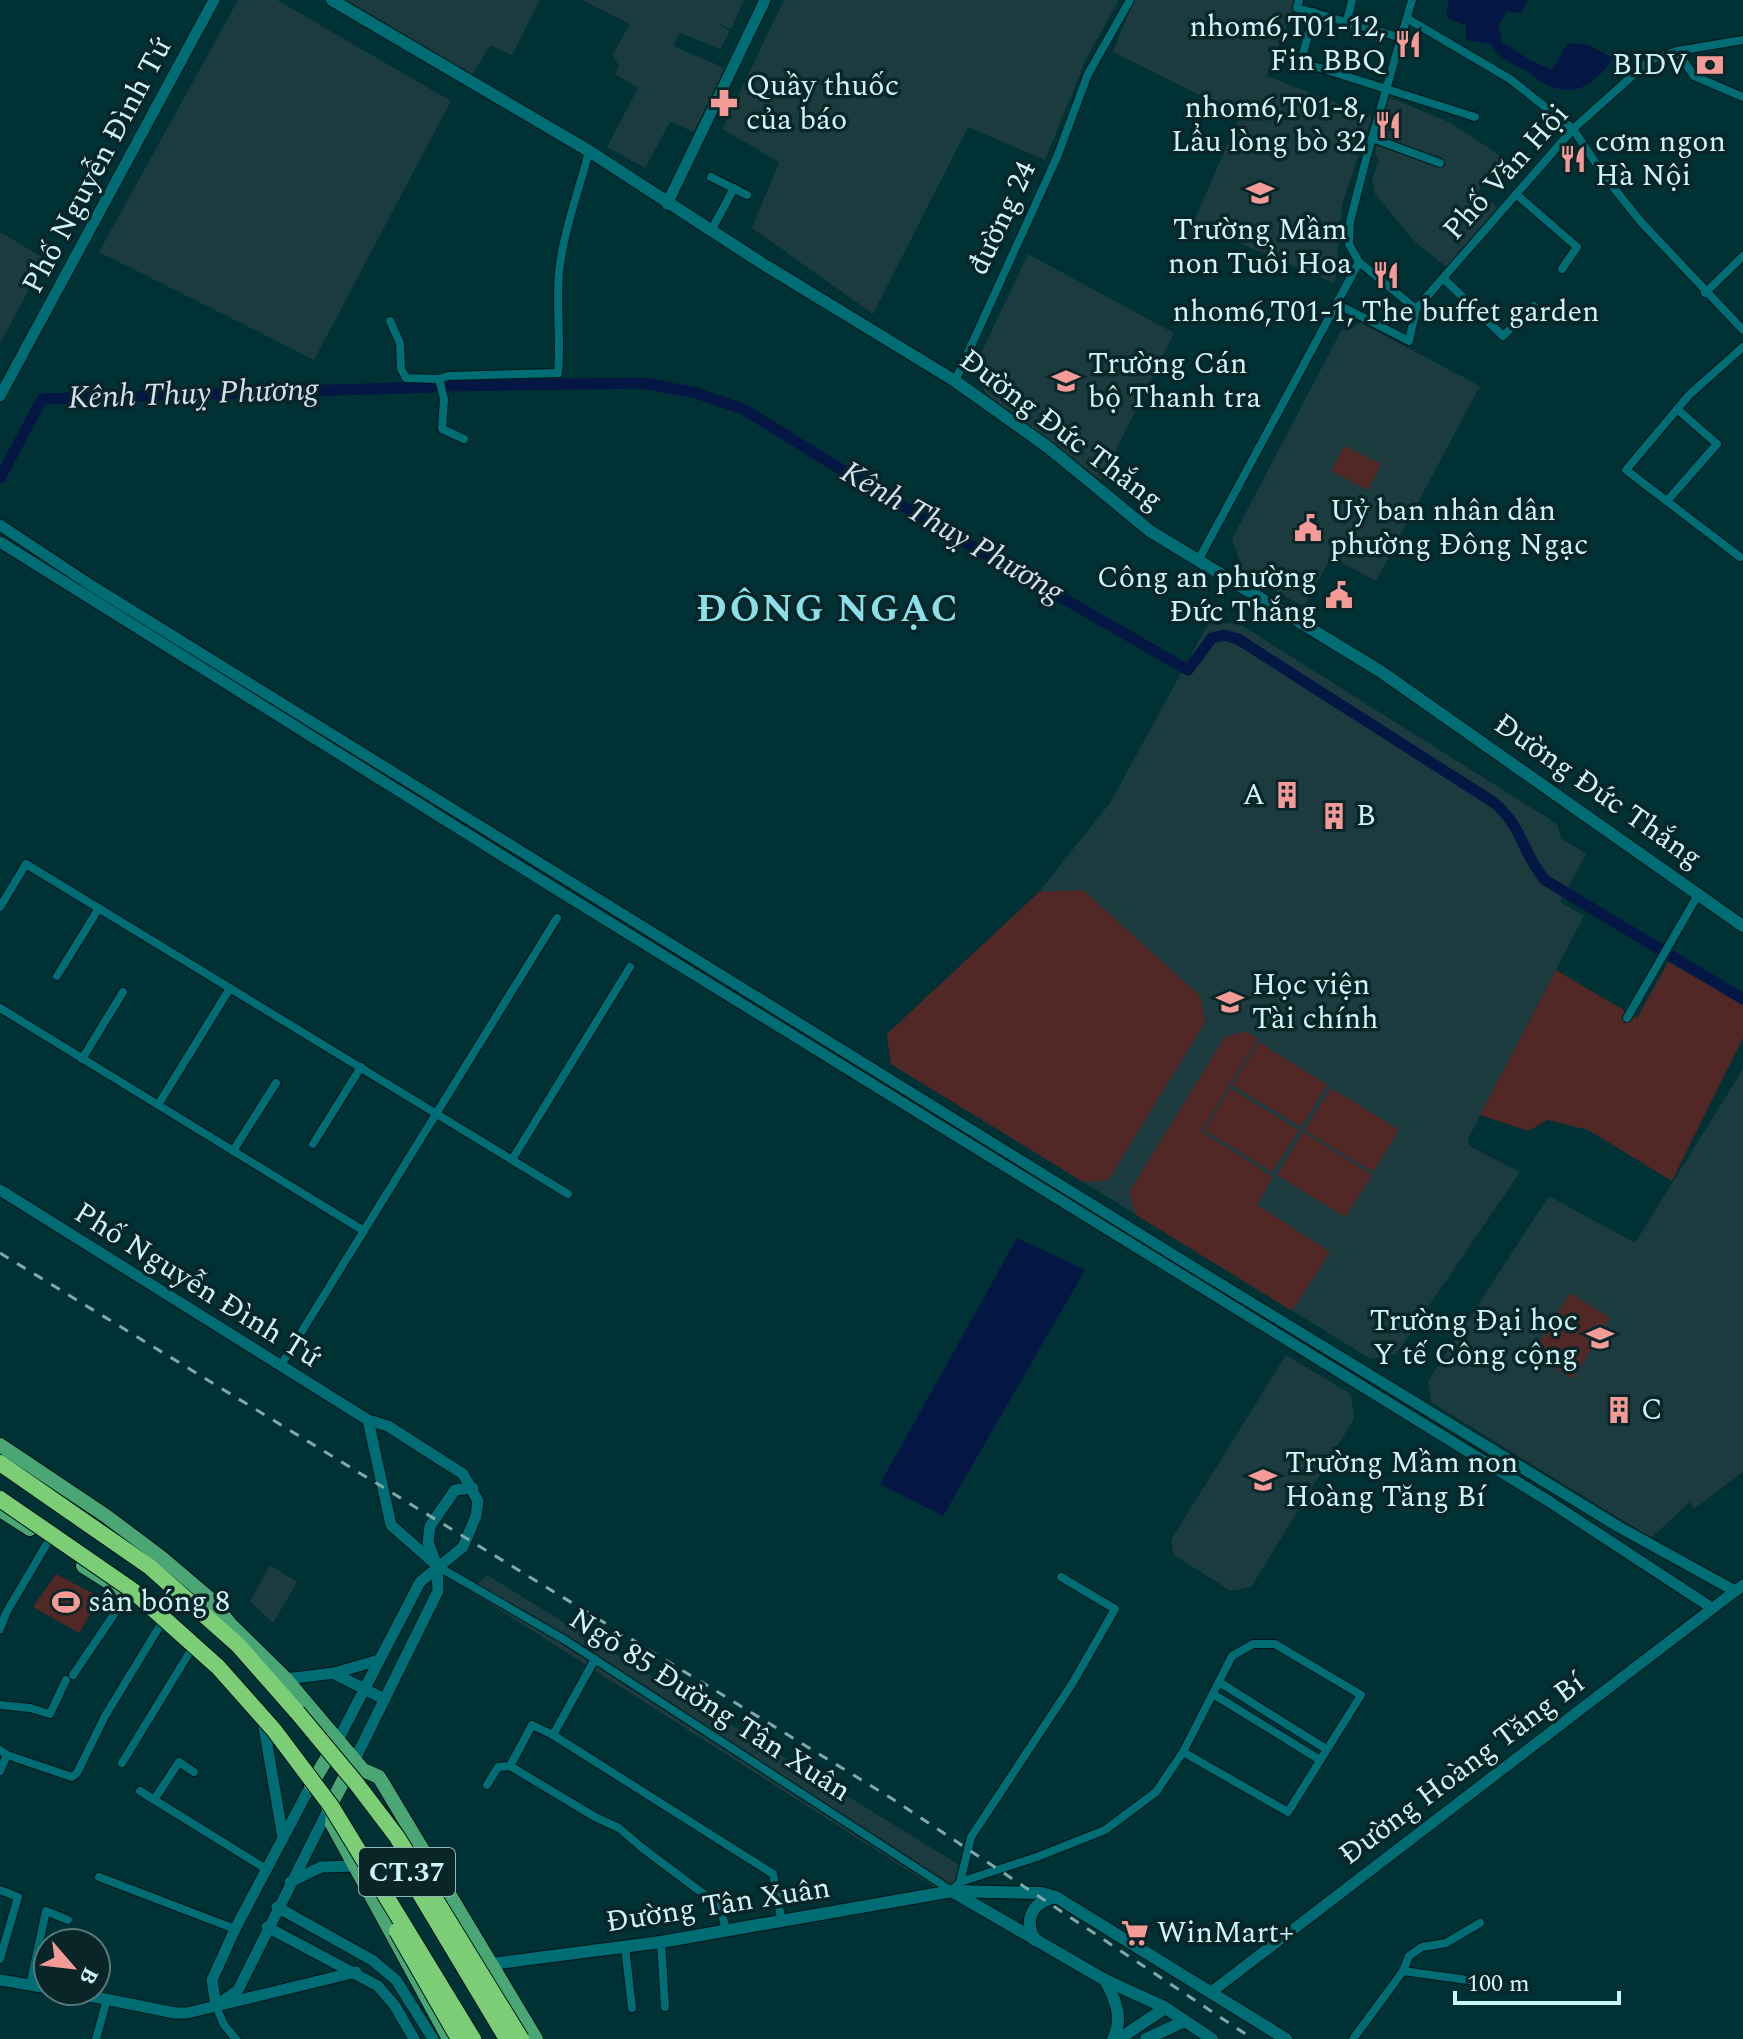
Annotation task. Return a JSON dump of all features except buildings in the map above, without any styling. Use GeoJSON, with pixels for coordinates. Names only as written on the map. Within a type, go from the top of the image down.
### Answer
{"type":"FeatureCollection","features":[{"type":"Feature","properties":{"kind":"highway","name":"CT.37"},"geometry":{"type":"LineString","coordinates":[[0,1461],[150,1567],[238,1645],[297,1712],[352,1785],[507,2039]]}},
{"type":"Feature","properties":{"kind":"highway","name":"CT.37"},"geometry":{"type":"LineString","coordinates":[[0,1500],[132,1590],[218,1667],[274,1730],[331,1809],[471,2039]]}},
{"type":"Feature","properties":{"kind":"highway"},"geometry":{"type":"LineString","coordinates":[[297,1712],[397,1837],[518,2039]]}},
{"type":"Feature","properties":{"kind":"highway"},"geometry":{"type":"LineString","coordinates":[[331,1809],[412,1960],[459,2039]]}},
{"type":"Feature","properties":{"kind":"main road","name":"Đường Đức Thắng"},"geometry":{"type":"LineString","coordinates":[[332,0],[589,151],[667,204],[955,381],[1049,448],[1150,531],[1380,671],[1743,926]]}},
{"type":"Feature","properties":{"kind":"main road"},"geometry":{"type":"LineString","coordinates":[[0,1445],[106,1516],[209,1598],[230,1624],[286,1679],[359,1765],[379,1777],[536,2039]]}},
{"type":"Feature","properties":{"kind":"main road"},"geometry":{"type":"LineString","coordinates":[[0,1461],[100,1526],[146,1559],[202,1607],[230,1624]]}},
{"type":"Feature","properties":{"kind":"main road"},"geometry":{"type":"LineString","coordinates":[[0,1500],[112,1579],[217,1674],[264,1727],[331,1809],[332,1824],[449,2039]]}},
{"type":"Feature","properties":{"kind":"main road"},"geometry":{"type":"LineString","coordinates":[[0,1510],[124,1593]]}},
{"type":"Feature","properties":{"kind":"main road"},"geometry":{"type":"LineString","coordinates":[[311,1785],[338,1740]]}},
{"type":"Feature","properties":{"kind":"main road"},"geometry":{"type":"LineString","coordinates":[[331,1809],[359,1765]]}},
{"type":"Feature","properties":{"kind":"main road"},"geometry":{"type":"LineString","coordinates":[[359,1765],[359,1790],[518,2039]]}},
{"type":"Feature","properties":{"kind":"main road"},"geometry":{"type":"LineString","coordinates":[[956,1887],[1035,1941],[1105,1980],[1165,2008],[1212,2039]]}},
{"type":"Feature","properties":{"kind":"main road","name":"Đường Tân Xuân"},"geometry":{"type":"LineString","coordinates":[[491,1964],[782,1923],[956,1887],[1041,1893],[1056,1897],[1286,2039]]}},
{"type":"Feature","properties":{"kind":"main road"},"geometry":{"type":"LineString","coordinates":[[1035,1941],[1028,1925],[1032,1912],[1043,1901],[1056,1897]]}},
{"type":"Feature","properties":{"kind":"main road"},"geometry":{"type":"LineString","coordinates":[[1105,1980],[1119,2015],[1116,2039]]}},
{"type":"Feature","properties":{"kind":"main road"},"geometry":{"type":"LineString","coordinates":[[1116,2039],[1165,2008]]}},
{"type":"Feature","properties":{"kind":"main road"},"geometry":{"type":"LineString","coordinates":[[1146,2039],[1185,2021]]}},
{"type":"Feature","properties":{"kind":"street","name":"Phố Nguyễn Đình Tứ"},"geometry":{"type":"LineString","coordinates":[[0,396],[214,0]]}},
{"type":"Feature","properties":{"kind":"street"},"geometry":{"type":"LineString","coordinates":[[667,204],[765,0]]}},
{"type":"Feature","properties":{"kind":"street","name":"đường 24"},"geometry":{"type":"LineString","coordinates":[[955,381],[1057,157],[1088,74],[1130,0]]}},
{"type":"Feature","properties":{"kind":"street"},"geometry":{"type":"LineString","coordinates":[[1347,21],[1352,0]]}},
{"type":"Feature","properties":{"kind":"street"},"geometry":{"type":"LineString","coordinates":[[1412,0],[1350,222],[1349,244],[1359,262],[1416,309]]}},
{"type":"Feature","properties":{"kind":"street"},"geometry":{"type":"LineString","coordinates":[[1298,4],[1314,12],[1402,38]]}},
{"type":"Feature","properties":{"kind":"street"},"geometry":{"type":"LineString","coordinates":[[1314,12],[1301,62],[1475,117]]}},
{"type":"Feature","properties":{"kind":"street"},"geometry":{"type":"LineString","coordinates":[[1408,19],[1510,79],[1573,129],[1605,177],[1641,222],[1743,330]]}},
{"type":"Feature","properties":{"kind":"street","name":"Phố Văn Hội"},"geometry":{"type":"LineString","coordinates":[[1337,304],[1409,341],[1416,309],[1573,129],[1650,60],[1677,51],[1743,40]]}},
{"type":"Feature","properties":{"kind":"street"},"geometry":{"type":"LineString","coordinates":[[1677,51],[1694,76],[1743,97]]}},
{"type":"Feature","properties":{"kind":"street"},"geometry":{"type":"LineString","coordinates":[[1372,138],[1440,163]]}},
{"type":"Feature","properties":{"kind":"street"},"geometry":{"type":"LineString","coordinates":[[390,321],[400,343],[401,369],[406,378],[558,373],[561,340],[559,271],[589,151]]}},
{"type":"Feature","properties":{"kind":"street"},"geometry":{"type":"LineString","coordinates":[[711,177],[747,195]]}},
{"type":"Feature","properties":{"kind":"street"},"geometry":{"type":"LineString","coordinates":[[711,231],[734,188]]}},
{"type":"Feature","properties":{"kind":"street"},"geometry":{"type":"LineString","coordinates":[[1516,194],[1577,247],[1562,269]]}},
{"type":"Feature","properties":{"kind":"street"},"geometry":{"type":"LineString","coordinates":[[1705,293],[1743,256]]}},
{"type":"Feature","properties":{"kind":"street"},"geometry":{"type":"LineString","coordinates":[[1199,559],[1359,262]]}},
{"type":"Feature","properties":{"kind":"street"},"geometry":{"type":"LineString","coordinates":[[1444,279],[1503,336],[1534,306]]}},
{"type":"Feature","properties":{"kind":"street"},"geometry":{"type":"LineString","coordinates":[[1740,557],[1626,470],[1689,395],[1743,347]]}},
{"type":"Feature","properties":{"kind":"street"},"geometry":{"type":"LineString","coordinates":[[439,379],[444,395],[442,429],[464,439]]}},
{"type":"Feature","properties":{"kind":"street"},"geometry":{"type":"LineString","coordinates":[[1667,501],[1717,444],[1677,409]]}},
{"type":"Feature","properties":{"kind":"street"},"geometry":{"type":"LineString","coordinates":[[0,525],[146,619],[1183,1261],[1619,1527],[1739,1588]]}},
{"type":"Feature","properties":{"kind":"street"},"geometry":{"type":"LineString","coordinates":[[0,542],[533,875],[1550,1502],[1712,1608]]}},
{"type":"Feature","properties":{"kind":"street"},"geometry":{"type":"LineString","coordinates":[[0,907],[26,864],[568,1194]]}},
{"type":"Feature","properties":{"kind":"street"},"geometry":{"type":"LineString","coordinates":[[1627,1018],[1699,893]]}},
{"type":"Feature","properties":{"kind":"street"},"geometry":{"type":"LineString","coordinates":[[57,976],[99,908]]}},
{"type":"Feature","properties":{"kind":"street"},"geometry":{"type":"LineString","coordinates":[[281,1365],[557,918]]}},
{"type":"Feature","properties":{"kind":"street"},"geometry":{"type":"LineString","coordinates":[[513,1158],[630,967]]}},
{"type":"Feature","properties":{"kind":"street"},"geometry":{"type":"LineString","coordinates":[[158,1105],[230,988]]}},
{"type":"Feature","properties":{"kind":"street"},"geometry":{"type":"LineString","coordinates":[[82,1059],[123,992]]}},
{"type":"Feature","properties":{"kind":"street"},"geometry":{"type":"LineString","coordinates":[[0,1008],[364,1231]]}},
{"type":"Feature","properties":{"kind":"street"},"geometry":{"type":"LineString","coordinates":[[313,1144],[361,1067]]}},
{"type":"Feature","properties":{"kind":"street"},"geometry":{"type":"LineString","coordinates":[[233,1151],[276,1083]]}},
{"type":"Feature","properties":{"kind":"street","name":"Phố Nguyễn Đình Tứ"},"geometry":{"type":"LineString","coordinates":[[0,1190],[368,1420],[388,1426],[463,1474],[473,1488]]}},
{"type":"Feature","properties":{"kind":"street"},"geometry":{"type":"LineString","coordinates":[[368,1420],[391,1525],[437,1566]]}},
{"type":"Feature","properties":{"kind":"street"},"geometry":{"type":"LineString","coordinates":[[338,1740],[420,1582],[437,1566],[463,1547],[472,1528],[478,1501],[473,1488],[455,1490],[430,1526],[428,1542],[437,1566],[438,1591],[384,1699],[359,1765]]}},
{"type":"Feature","properties":{"kind":"street"},"geometry":{"type":"LineString","coordinates":[[0,1629],[6,1613],[49,1540]]}},
{"type":"Feature","properties":{"kind":"street","name":"Ngõ 85 Đường Tân Xuân"},"geometry":{"type":"LineString","coordinates":[[437,1566],[595,1659],[956,1887]]}},
{"type":"Feature","properties":{"kind":"street"},"geometry":{"type":"LineString","coordinates":[[956,1887],[971,1837],[1072,1684],[1115,1609],[1061,1577]]}},
{"type":"Feature","properties":{"kind":"street","name":"Đường Hoàng Tăng Bí"},"geometry":{"type":"LineString","coordinates":[[1210,1993],[1739,1588]]}},
{"type":"Feature","properties":{"kind":"street"},"geometry":{"type":"LineString","coordinates":[[0,1705],[50,1714],[124,1593]]}},
{"type":"Feature","properties":{"kind":"street"},"geometry":{"type":"LineString","coordinates":[[0,1771],[3,1753],[72,1777],[77,1773],[105,1716],[161,1624]]}},
{"type":"Feature","properties":{"kind":"street"},"geometry":{"type":"LineString","coordinates":[[956,1887],[1105,1830],[1156,1792],[1183,1752],[1232,1656],[1253,1644],[1275,1644],[1361,1695],[1288,1812],[1183,1752]]}},
{"type":"Feature","properties":{"kind":"street"},"geometry":{"type":"LineString","coordinates":[[122,1763],[191,1650]]}},
{"type":"Feature","properties":{"kind":"street"},"geometry":{"type":"LineString","coordinates":[[553,1735],[595,1659]]}},
{"type":"Feature","properties":{"kind":"street"},"geometry":{"type":"LineString","coordinates":[[286,1679],[334,1673],[379,1660]]}},
{"type":"Feature","properties":{"kind":"street"},"geometry":{"type":"LineString","coordinates":[[334,1673],[384,1699]]}},
{"type":"Feature","properties":{"kind":"street"},"geometry":{"type":"LineString","coordinates":[[1219,1682],[1326,1749]]}},
{"type":"Feature","properties":{"kind":"street"},"geometry":{"type":"LineString","coordinates":[[1213,1694],[1320,1760]]}},
{"type":"Feature","properties":{"kind":"street"},"geometry":{"type":"LineString","coordinates":[[510,1766],[532,1725],[553,1735],[773,1874],[782,1923]]}},
{"type":"Feature","properties":{"kind":"street"},"geometry":{"type":"LineString","coordinates":[[264,1727],[283,1838]]}},
{"type":"Feature","properties":{"kind":"street"},"geometry":{"type":"LineString","coordinates":[[154,1800],[179,1762],[194,1772]]}},
{"type":"Feature","properties":{"kind":"street"},"geometry":{"type":"LineString","coordinates":[[487,1785],[498,1767],[510,1766],[619,1828],[717,1904],[726,1931]]}},
{"type":"Feature","properties":{"kind":"street"},"geometry":{"type":"LineString","coordinates":[[236,2039],[224,2025],[216,2006],[212,1980],[235,1929],[311,1785]]}},
{"type":"Feature","properties":{"kind":"street"},"geometry":{"type":"LineString","coordinates":[[140,1791],[266,1869]]}},
{"type":"Feature","properties":{"kind":"street"},"geometry":{"type":"LineString","coordinates":[[216,2006],[238,1990],[277,1907],[331,1809]]}},
{"type":"Feature","properties":{"kind":"street"},"geometry":{"type":"LineString","coordinates":[[290,1883],[321,1867],[355,1866]]}},
{"type":"Feature","properties":{"kind":"street"},"geometry":{"type":"LineString","coordinates":[[99,1877],[235,1929]]}},
{"type":"Feature","properties":{"kind":"street"},"geometry":{"type":"LineString","coordinates":[[0,1890],[18,1897],[0,1959]]}},
{"type":"Feature","properties":{"kind":"street"},"geometry":{"type":"LineString","coordinates":[[277,1907],[372,1960],[396,1980],[433,2039]]}},
{"type":"Feature","properties":{"kind":"street"},"geometry":{"type":"LineString","coordinates":[[0,1980],[30,1985],[46,1911],[68,1920]]}},
{"type":"Feature","properties":{"kind":"street"},"geometry":{"type":"LineString","coordinates":[[1353,2039],[1403,1971],[1409,1956],[1422,1947],[1446,1943],[1480,1923]]}},
{"type":"Feature","properties":{"kind":"street"},"geometry":{"type":"LineString","coordinates":[[267,1927],[378,1986],[395,2006],[414,2039]]}},
{"type":"Feature","properties":{"kind":"street"},"geometry":{"type":"LineString","coordinates":[[661,1942],[665,2007]]}},
{"type":"Feature","properties":{"kind":"street"},"geometry":{"type":"LineString","coordinates":[[625,1947],[632,2008]]}},
{"type":"Feature","properties":{"kind":"street"},"geometry":{"type":"LineString","coordinates":[[1403,1971],[1482,1982]]}},
{"type":"Feature","properties":{"kind":"street"},"geometry":{"type":"LineString","coordinates":[[112,2000],[187,2013],[356,1972]]}},
{"type":"Feature","properties":{"kind":"street"},"geometry":{"type":"LineString","coordinates":[[96,2039],[105,2007]]}},
{"type":"Feature","properties":{"kind":"shaded area"},"geometry":{"type":"Polygon","coordinates":[[[238,0],[277,0],[451,101],[314,360],[99,252],[238,0]]]}},
{"type":"Feature","properties":{"kind":"shaded area"},"geometry":{"type":"Polygon","coordinates":[[[346,0],[540,0],[512,55],[490,45],[472,75],[346,0]]]}},
{"type":"Feature","properties":{"kind":"shaded area"},"geometry":{"type":"Polygon","coordinates":[[[582,0],[744,0],[731,29],[714,21],[730,31],[720,49],[680,33],[673,46],[725,68],[694,132],[670,122],[645,168],[607,147],[638,88],[615,74],[619,67],[613,54],[630,24],[582,0]]]}},
{"type":"Feature","properties":{"kind":"shaded area"},"geometry":{"type":"Polygon","coordinates":[[[784,0],[1119,0],[1086,59],[1045,160],[968,127],[873,314],[752,228],[779,162],[722,129],[784,0]]]}},
{"type":"Feature","properties":{"kind":"shaded area"},"geometry":{"type":"Polygon","coordinates":[[[1134,0],[1297,0],[1267,76],[1372,117],[1342,204],[1335,284],[1193,223],[1240,115],[1113,52],[1134,0]]]}},
{"type":"Feature","properties":{"kind":"shaded area"},"geometry":{"type":"Polygon","coordinates":[[[1388,97],[1449,122],[1504,158],[1487,175],[1479,191],[1499,209],[1448,268],[1415,242],[1375,194],[1372,178],[1379,160],[1375,153],[1388,97]]]}},
{"type":"Feature","properties":{"kind":"shaded area"},"geometry":{"type":"Polygon","coordinates":[[[0,232],[45,259],[0,344],[0,232]]]}},
{"type":"Feature","properties":{"kind":"shaded area","name":"Trường Cán bộ Thanh tra"},"geometry":{"type":"Polygon","coordinates":[[[1028,254],[1174,333],[1101,480],[987,399],[976,364],[1028,254]]]}},
{"type":"Feature","properties":{"kind":"shaded area"},"geometry":{"type":"Polygon","coordinates":[[[1361,323],[1480,386],[1376,581],[1331,557],[1304,607],[1243,572],[1232,539],[1341,331],[1361,323]]]}},
{"type":"Feature","properties":{"kind":"shaded area"},"geometry":{"type":"Polygon","coordinates":[[[1344,446],[1381,464],[1368,490],[1331,471],[1344,446]]]}},
{"type":"Feature","properties":{"kind":"shaded area","name":"Học viện Tài chính"},"geometry":{"type":"Polygon","coordinates":[[[1238,623],[1557,824],[1561,838],[1586,854],[1560,902],[1584,916],[1468,1139],[1469,1146],[1520,1172],[1396,1354],[1371,1359],[891,1064],[887,1034],[1035,897],[1110,803],[1208,624],[1238,623]]]}},
{"type":"Feature","properties":{"kind":"shaded area"},"geometry":{"type":"Polygon","coordinates":[[[1083,890],[1200,996],[1205,1022],[1108,1180],[1083,1182],[891,1064],[887,1034],[1039,892],[1083,890]]]}},
{"type":"Feature","properties":{"kind":"shaded area"},"geometry":{"type":"Polygon","coordinates":[[[1668,962],[1743,1004],[1743,1038],[1672,1181],[1588,1130],[1548,1120],[1528,1131],[1480,1115],[1556,970],[1637,1018],[1668,962]]]}},
{"type":"Feature","properties":{"kind":"shaded area"},"geometry":{"type":"Polygon","coordinates":[[[1245,1031],[1258,1039],[1201,1131],[1273,1177],[1257,1205],[1330,1252],[1292,1311],[1136,1215],[1129,1192],[1225,1037],[1245,1031]]]}},
{"type":"Feature","properties":{"kind":"shaded area"},"geometry":{"type":"Polygon","coordinates":[[[1259,1042],[1327,1085],[1301,1127],[1232,1085],[1259,1042]]]}},
{"type":"Feature","properties":{"kind":"shaded area","name":"Trường Đại học Y tế Công cộng"},"geometry":{"type":"Polygon","coordinates":[[[1743,1069],[1743,1472],[1694,1509],[1690,1502],[1651,1538],[1431,1402],[1428,1381],[1549,1196],[1635,1243],[1743,1069]]]}},
{"type":"Feature","properties":{"kind":"shaded area"},"geometry":{"type":"Polygon","coordinates":[[[1230,1088],[1299,1130],[1272,1172],[1204,1130],[1230,1088]]]}},
{"type":"Feature","properties":{"kind":"shaded area"},"geometry":{"type":"Polygon","coordinates":[[[1331,1088],[1399,1130],[1373,1172],[1304,1130],[1331,1088]]]}},
{"type":"Feature","properties":{"kind":"shaded area"},"geometry":{"type":"Polygon","coordinates":[[[1303,1132],[1372,1175],[1345,1217],[1277,1175],[1303,1132]]]}},
{"type":"Feature","properties":{"kind":"shaded area"},"geometry":{"type":"Polygon","coordinates":[[[1570,1293],[1610,1318],[1573,1379],[1532,1354],[1570,1293]]]}},
{"type":"Feature","properties":{"kind":"shaded area","name":"Trường Mầm non Hoàng Tăng Bí"},"geometry":{"type":"Polygon","coordinates":[[[1286,1355],[1351,1394],[1354,1419],[1251,1587],[1231,1591],[1174,1555],[1171,1540],[1286,1355]]]}},
{"type":"Feature","properties":{"kind":"shaded area"},"geometry":{"type":"Polygon","coordinates":[[[270,1565],[297,1582],[273,1623],[250,1601],[270,1565]]]}},
{"type":"Feature","properties":{"kind":"shaded area","name":"sân bóng 8"},"geometry":{"type":"Polygon","coordinates":[[[56,1574],[100,1597],[79,1633],[33,1607],[56,1574]]]}},
{"type":"Feature","properties":{"kind":"shaded area"},"geometry":{"type":"Polygon","coordinates":[[[487,1575],[961,1866],[960,1882],[934,1887],[470,1591],[487,1575]]]}},
{"type":"Feature","properties":{"kind":"water"},"geometry":{"type":"Polygon","coordinates":[[[1449,0],[1528,0],[1521,13],[1507,12],[1498,25],[1502,42],[1552,70],[1568,43],[1588,45],[1613,58],[1600,75],[1585,86],[1567,90],[1556,88],[1508,61],[1490,44],[1466,40],[1466,25],[1449,19],[1446,12],[1449,0]]]}},
{"type":"Feature","properties":{"kind":"water"},"geometry":{"type":"Polygon","coordinates":[[[1017,1238],[1085,1270],[943,1516],[880,1484],[1017,1238]]]}},
{"type":"Feature","properties":{"kind":"waterway","name":"Kênh Thuỵ Phương"},"geometry":{"type":"LineString","coordinates":[[451,386],[643,383],[696,393],[743,409],[883,495],[1188,670],[1212,638],[1224,635],[1238,639],[1493,802],[1511,821],[1545,880],[1743,999]]}},
{"type":"Feature","properties":{"kind":"waterway","name":"Kênh Thuỵ Phương"},"geometry":{"type":"LineString","coordinates":[[0,478],[42,399],[432,387]]}},
{"type":"Feature","properties":{"kind":"railway"},"geometry":{"type":"LineString","coordinates":[[0,1253],[891,1798],[1253,2039]]}},
{"type":"Feature","properties":{"kind":"place","name":"nhom6,T01-12, Fin BBQ"},"geometry":{"type":"Point","coordinates":[1408,44]}},
{"type":"Feature","properties":{"kind":"place","name":"BIDV"},"geometry":{"type":"Point","coordinates":[1710,65]}},
{"type":"Feature","properties":{"kind":"place","name":"Quầy thuốc của báo"},"geometry":{"type":"Point","coordinates":[724,103]}},
{"type":"Feature","properties":{"kind":"place","name":"nhom6,T01-8, Lẩu lòng bò 32"},"geometry":{"type":"Point","coordinates":[1388,125]}},
{"type":"Feature","properties":{"kind":"place","name":"cơm ngon Hà Nội"},"geometry":{"type":"Point","coordinates":[1573,159]}},
{"type":"Feature","properties":{"kind":"place","name":"Trường Mầm non Tuổi Hoa"},"geometry":{"type":"Point","coordinates":[1260,193]}},
{"type":"Feature","properties":{"kind":"place","name":"nhom6,T01-1, The buffet garden"},"geometry":{"type":"Point","coordinates":[1386,275]}},
{"type":"Feature","properties":{"kind":"place","name":"Trường Cán bộ Thanh tra"},"geometry":{"type":"Point","coordinates":[1066,381]}},
{"type":"Feature","properties":{"kind":"place","name":"Uỷ ban nhân dân phường Đông Ngạc"},"geometry":{"type":"Point","coordinates":[1308,528]}},
{"type":"Feature","properties":{"kind":"place","name":"Công an phường Đức Thắng"},"geometry":{"type":"Point","coordinates":[1339,595]}},
{"type":"Feature","properties":{"kind":"place","name":"A"},"geometry":{"type":"Point","coordinates":[1287,795]}},
{"type":"Feature","properties":{"kind":"place","name":"B"},"geometry":{"type":"Point","coordinates":[1334,816]}},
{"type":"Feature","properties":{"kind":"place","name":"Học viện Tài chính"},"geometry":{"type":"Point","coordinates":[1230,1002]}},
{"type":"Feature","properties":{"kind":"place","name":"Trường Đại học Y tế Công cộng"},"geometry":{"type":"Point","coordinates":[1600,1338]}},
{"type":"Feature","properties":{"kind":"place","name":"C"},"geometry":{"type":"Point","coordinates":[1619,1410]}},
{"type":"Feature","properties":{"kind":"place","name":"Trường Mầm non Hoàng Tăng Bí"},"geometry":{"type":"Point","coordinates":[1263,1480]}},
{"type":"Feature","properties":{"kind":"place","name":"sân bóng 8"},"geometry":{"type":"Point","coordinates":[66,1602]}},
{"type":"Feature","properties":{"kind":"place","name":"WinMart+"},"geometry":{"type":"Point","coordinates":[1135,1933]}},
{"type":"Feature","properties":{"kind":"district","name":"ĐÔNG NGẠC"},"geometry":{"type":"Point","coordinates":[828,610]}}]}
